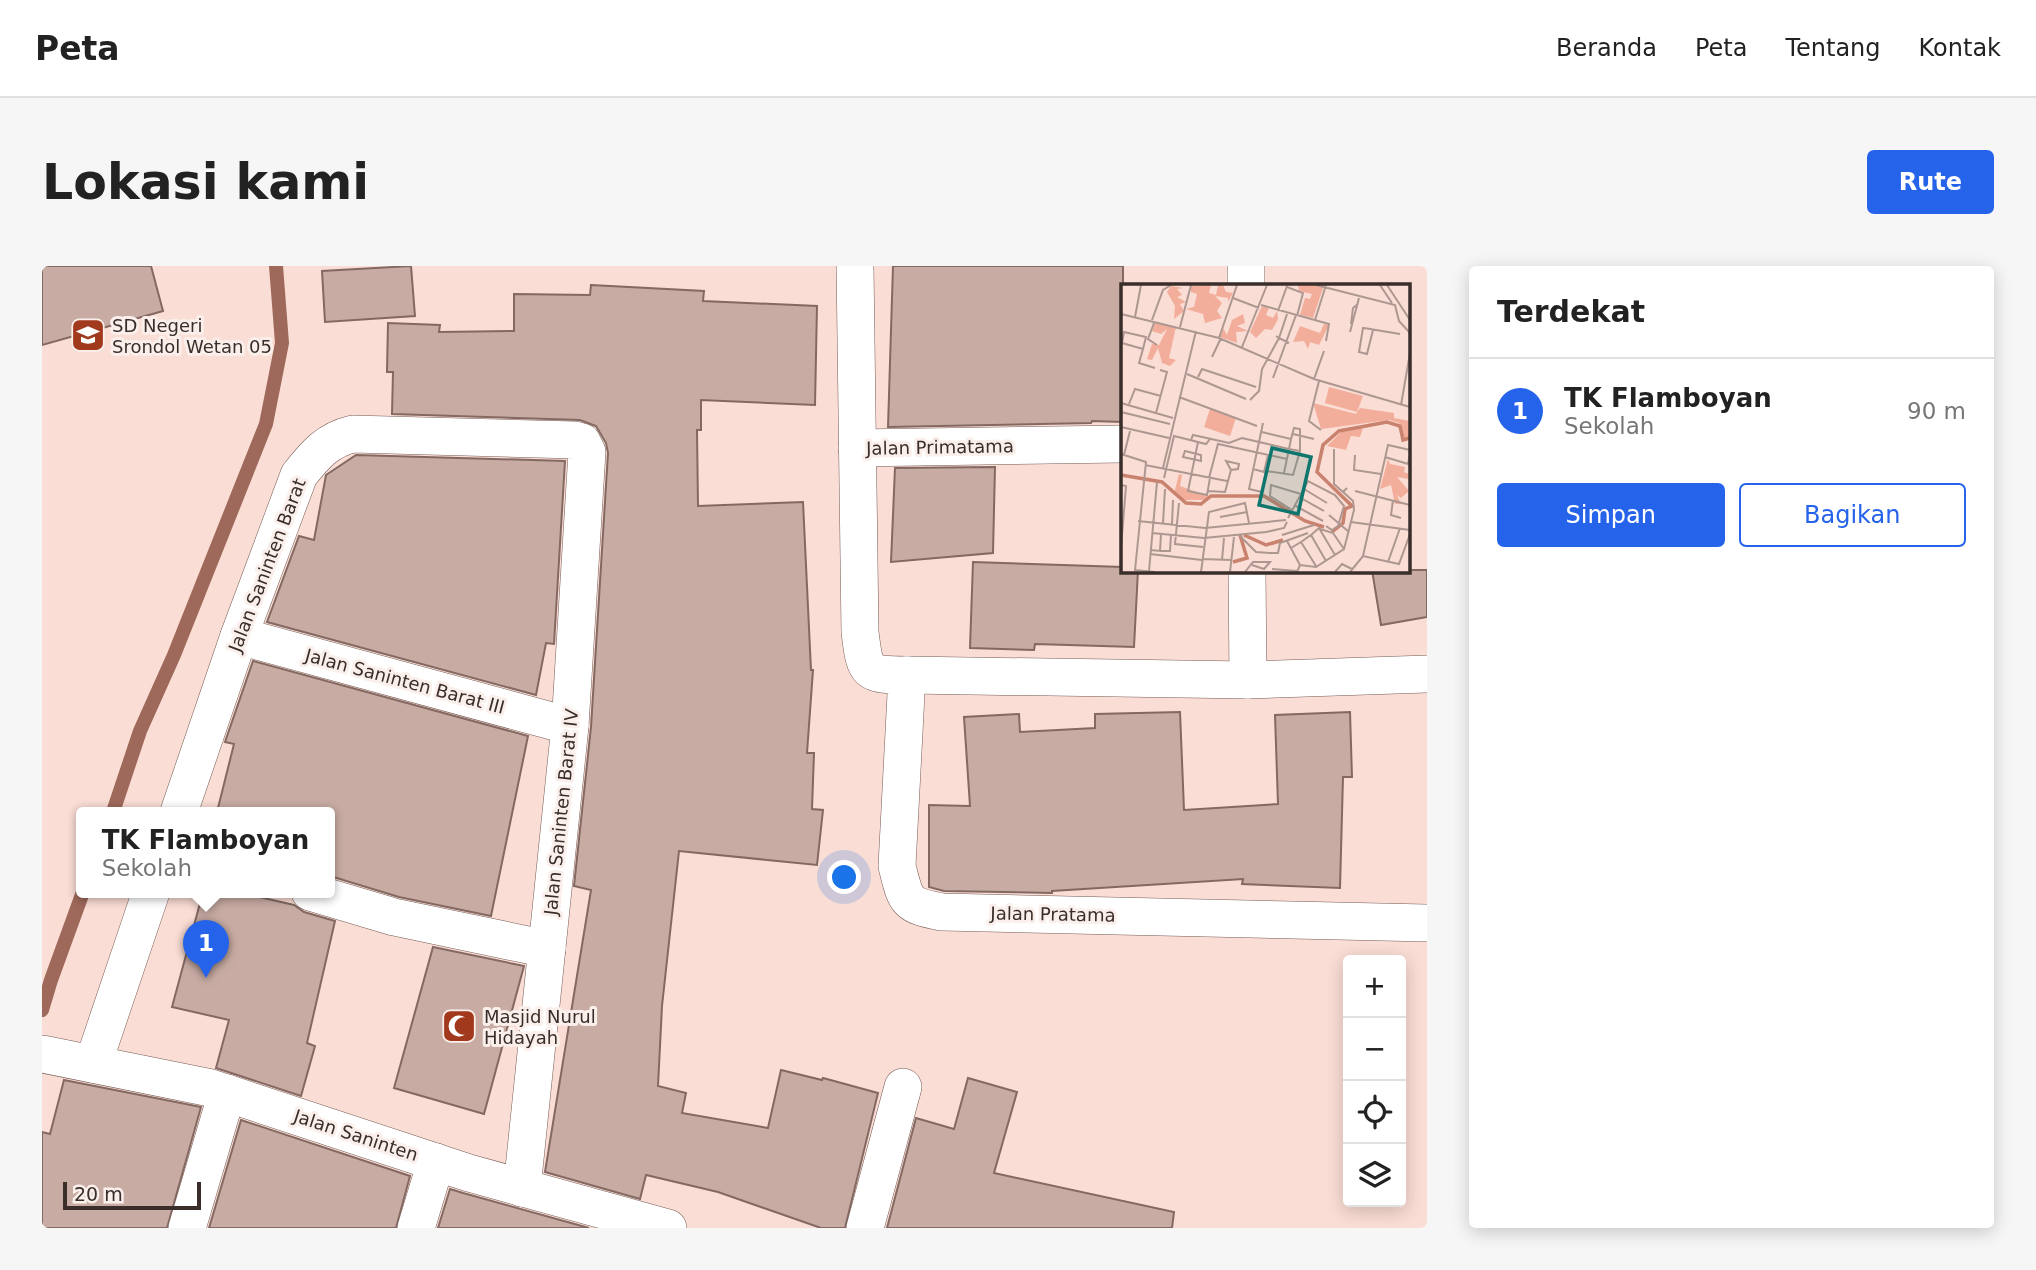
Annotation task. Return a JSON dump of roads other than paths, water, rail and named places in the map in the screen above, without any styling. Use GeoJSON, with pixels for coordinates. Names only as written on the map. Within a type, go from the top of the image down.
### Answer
{"type":"FeatureCollection","features":[{"type":"Feature","properties":{"kind":"street","name":"Jalan Primatama"},"geometry":{"type":"LineString","coordinates":[[855,266],[856,448],[1121,444]]}},
{"type":"Feature","properties":{"kind":"street"},"geometry":{"type":"LineString","coordinates":[[1246,266],[1246,284]]}},
{"type":"Feature","properties":{"kind":"street","name":"Jalan Saninten Barat"},"geometry":{"type":"LineString","coordinates":[[181,807],[239,636],[299,475],[315,454],[337,438],[353,434],[575,440]]}},
{"type":"Feature","properties":{"kind":"street","name":"Jalan Saninten Barat IV"},"geometry":{"type":"LineString","coordinates":[[522,1188],[570,726],[587,452],[582,442],[575,440]]}},
{"type":"Feature","properties":{"kind":"street"},"geometry":{"type":"LineString","coordinates":[[856,448],[862,652],[866,664],[876,675],[1248,680],[1427,674]]}},
{"type":"Feature","properties":{"kind":"street"},"geometry":{"type":"LineString","coordinates":[[1247,572],[1248,680]]}},
{"type":"Feature","properties":{"kind":"street","name":"Jalan Saninten Barat III"},"geometry":{"type":"LineString","coordinates":[[239,636],[570,726]]}},
{"type":"Feature","properties":{"kind":"street","name":"Jalan Pratama"},"geometry":{"type":"LineString","coordinates":[[907,675],[897,866],[904,893],[915,906],[942,912],[1427,923]]}},
{"type":"Feature","properties":{"kind":"street"},"geometry":{"type":"LineString","coordinates":[[68,1059],[149,898]]}},
{"type":"Feature","properties":{"kind":"street"},"geometry":{"type":"LineString","coordinates":[[330,898],[394,917],[547,949]]}},
{"type":"Feature","properties":{"kind":"street","name":"Jalan Saninten"},"geometry":{"type":"LineString","coordinates":[[68,1059],[211,1088],[522,1188],[653,1226]]}},
{"type":"Feature","properties":{"kind":"street"},"geometry":{"type":"LineString","coordinates":[[865,1228],[903,1087]]}},
{"type":"Feature","properties":{"kind":"street"},"geometry":{"type":"LineString","coordinates":[[187,1228],[227,1093]]}},
{"type":"Feature","properties":{"kind":"street"},"geometry":{"type":"LineString","coordinates":[[416,1228],[436,1161]]}},
{"type":"Feature","properties":{"kind":"waterway"},"geometry":{"type":"LineString","coordinates":[[115,807],[140,731],[174,655],[266,424],[282,343],[276,266]]}},
{"type":"Feature","properties":{"kind":"waterway"},"geometry":{"type":"LineString","coordinates":[[42,1010],[81,898]]}},
{"type":"Feature","properties":{"kind":"place","name":"SD Negeri Srondol Wetan 05"},"geometry":{"type":"Point","coordinates":[88,335]}},
{"type":"Feature","properties":{"kind":"place","name":"TK Flamboyan"},"geometry":{"type":"Point","coordinates":[206,978]}},
{"type":"Feature","properties":{"kind":"place","name":"Masjid Nurul Hidayah"},"geometry":{"type":"Point","coordinates":[459,1026]}}]}
